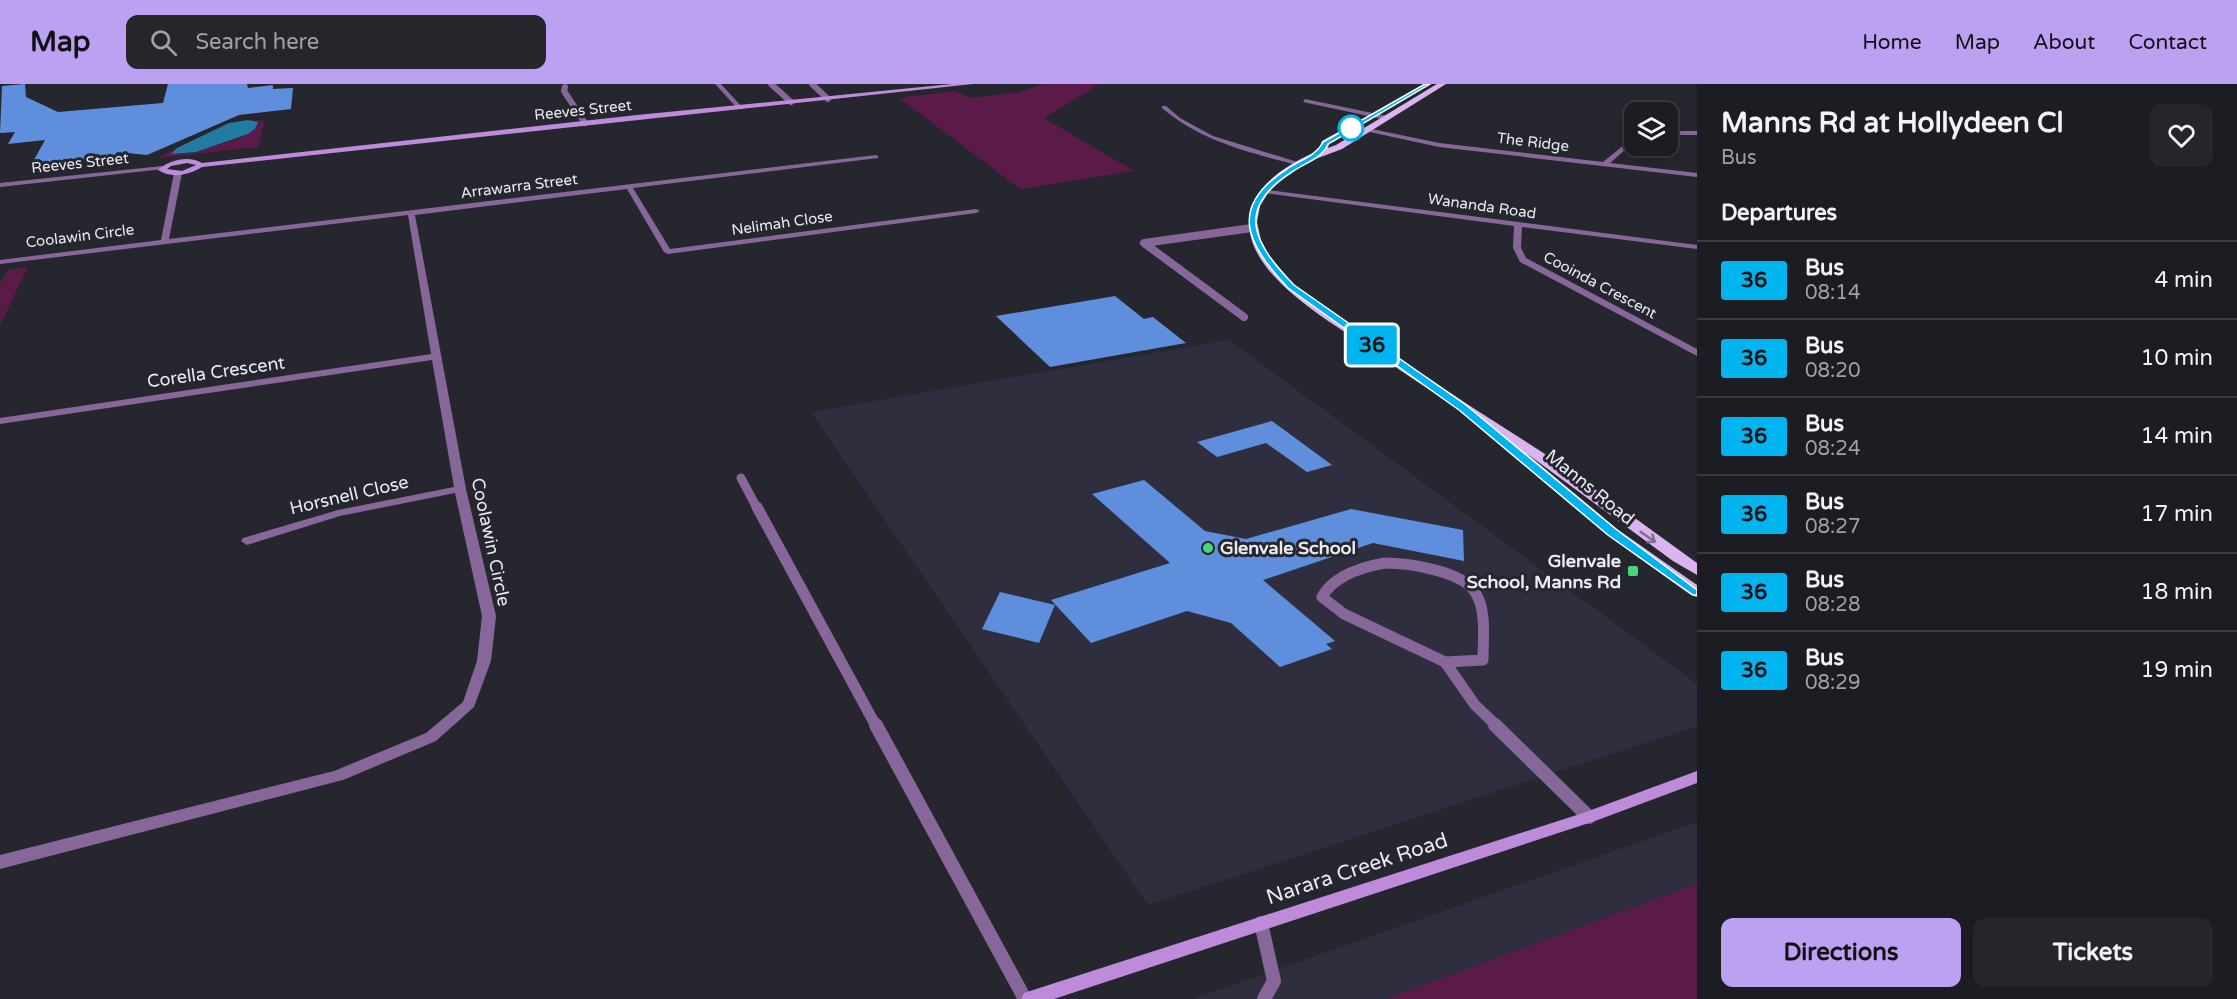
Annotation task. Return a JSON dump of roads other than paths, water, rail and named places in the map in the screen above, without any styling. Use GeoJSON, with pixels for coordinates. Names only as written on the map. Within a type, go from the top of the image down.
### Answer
{"type":"FeatureCollection","features":[{"type":"Feature","properties":{"kind":"main road"},"geometry":{"type":"LineString","coordinates":[[1322,152],[1325,143],[1427,84]]}},
{"type":"Feature","properties":{"kind":"main road"},"geometry":{"type":"LineString","coordinates":[[1252,228],[1255,203],[1264,190],[1300,164],[1322,152],[1339,147],[1442,84]]}},
{"type":"Feature","properties":{"kind":"main road","name":"Manns Road"},"geometry":{"type":"LineString","coordinates":[[1252,228],[1266,258],[1291,286],[1462,407],[1553,466],[1626,522],[1697,570]]}},
{"type":"Feature","properties":{"kind":"main road","name":"Manns Road"},"geometry":{"type":"LineString","coordinates":[[1462,407],[1612,532],[1697,592]]}},
{"type":"Feature","properties":{"kind":"street"},"geometry":{"type":"LineString","coordinates":[[718,84],[740,108]]}},
{"type":"Feature","properties":{"kind":"street","name":"Reeves Street"},"geometry":{"type":"LineString","coordinates":[[200,165],[970,84]]}},
{"type":"Feature","properties":{"kind":"street"},"geometry":{"type":"LineString","coordinates":[[1305,101],[1387,118]]}},
{"type":"Feature","properties":{"kind":"street"},"geometry":{"type":"LineString","coordinates":[[1164,107],[1177,120],[1203,135],[1300,164]]}},
{"type":"Feature","properties":{"kind":"street","name":"The Ridge"},"geometry":{"type":"LineString","coordinates":[[1367,130],[1439,145],[1697,175]]}},
{"type":"Feature","properties":{"kind":"street"},"geometry":{"type":"LineString","coordinates":[[1678,133],[1697,133]]}},
{"type":"Feature","properties":{"kind":"street"},"geometry":{"type":"LineString","coordinates":[[1605,164],[1624,148]]}},
{"type":"Feature","properties":{"kind":"street","name":"Arrawarra Street"},"geometry":{"type":"LineString","coordinates":[[165,242],[876,157]]}},
{"type":"Feature","properties":{"kind":"street"},"geometry":{"type":"LineString","coordinates":[[181,162],[197,162],[200,165],[195,169],[178,173],[163,172],[162,168],[181,162]]}},
{"type":"Feature","properties":{"kind":"street","name":"Reeves Street"},"geometry":{"type":"LineString","coordinates":[[0,185],[162,168]]}},
{"type":"Feature","properties":{"kind":"street"},"geometry":{"type":"LineString","coordinates":[[165,242],[178,173]]}},
{"type":"Feature","properties":{"kind":"street","name":"Nelimah Close"},"geometry":{"type":"LineString","coordinates":[[629,187],[668,252],[976,211]]}},
{"type":"Feature","properties":{"kind":"street","name":"Wananda Road"},"geometry":{"type":"LineString","coordinates":[[1264,190],[1697,247]]}},
{"type":"Feature","properties":{"kind":"street","name":"Coolawin Circle"},"geometry":{"type":"LineString","coordinates":[[0,861],[338,776],[430,736],[469,704],[484,661],[489,616],[460,489],[411,213]]}},
{"type":"Feature","properties":{"kind":"street","name":"Cooinda Crescent"},"geometry":{"type":"LineString","coordinates":[[1518,224],[1517,248],[1523,260],[1697,353]]}},
{"type":"Feature","properties":{"kind":"street","name":"Coolawin Circle"},"geometry":{"type":"LineString","coordinates":[[0,262],[165,242]]}},
{"type":"Feature","properties":{"kind":"street","name":"Corella Crescent"},"geometry":{"type":"LineString","coordinates":[[0,421],[437,356]]}},
{"type":"Feature","properties":{"kind":"street","name":"Horsnell Close"},"geometry":{"type":"LineString","coordinates":[[247,541],[338,513],[460,489]]}},
{"type":"Feature","properties":{"kind":"street","name":"Narara Creek Road"},"geometry":{"type":"LineString","coordinates":[[1030,999],[1589,817],[1697,777]]}},
{"type":"Feature","properties":{"kind":"lane"},"geometry":{"type":"LineString","coordinates":[[771,84],[791,102]]}},
{"type":"Feature","properties":{"kind":"lane"},"geometry":{"type":"LineString","coordinates":[[812,84],[828,99]]}},
{"type":"Feature","properties":{"kind":"lane"},"geometry":{"type":"LineString","coordinates":[[564,87],[564,91],[585,123]]}},
{"type":"Feature","properties":{"kind":"lane"},"geometry":{"type":"LineString","coordinates":[[1244,317],[1144,243],[1252,228]]}},
{"type":"Feature","properties":{"kind":"lane"},"geometry":{"type":"LineString","coordinates":[[741,478],[1025,999]]}},
{"type":"Feature","properties":{"kind":"lane"},"geometry":{"type":"LineString","coordinates":[[1445,662],[1483,660],[1481,607],[1474,589],[1457,577],[1425,568],[1386,563],[1362,569],[1328,586],[1322,597],[1344,614],[1445,662],[1475,705],[1589,817]]}},
{"type":"Feature","properties":{"kind":"lane"},"geometry":{"type":"LineString","coordinates":[[1261,923],[1274,981],[1264,999]]}},
{"type":"Feature","properties":{"kind":"water"},"geometry":{"type":"Polygon","coordinates":[[[248,120],[258,122],[255,129],[248,134],[196,152],[171,154],[177,148],[229,123],[248,120]]]}},
{"type":"Feature","properties":{"kind":"place","name":"Glenvale School"},"geometry":{"type":"Point","coordinates":[1208,548]}},
{"type":"Feature","properties":{"kind":"place","name":"Glenvale School, Manns Rd"},"geometry":{"type":"Point","coordinates":[1633,571]}}]}
